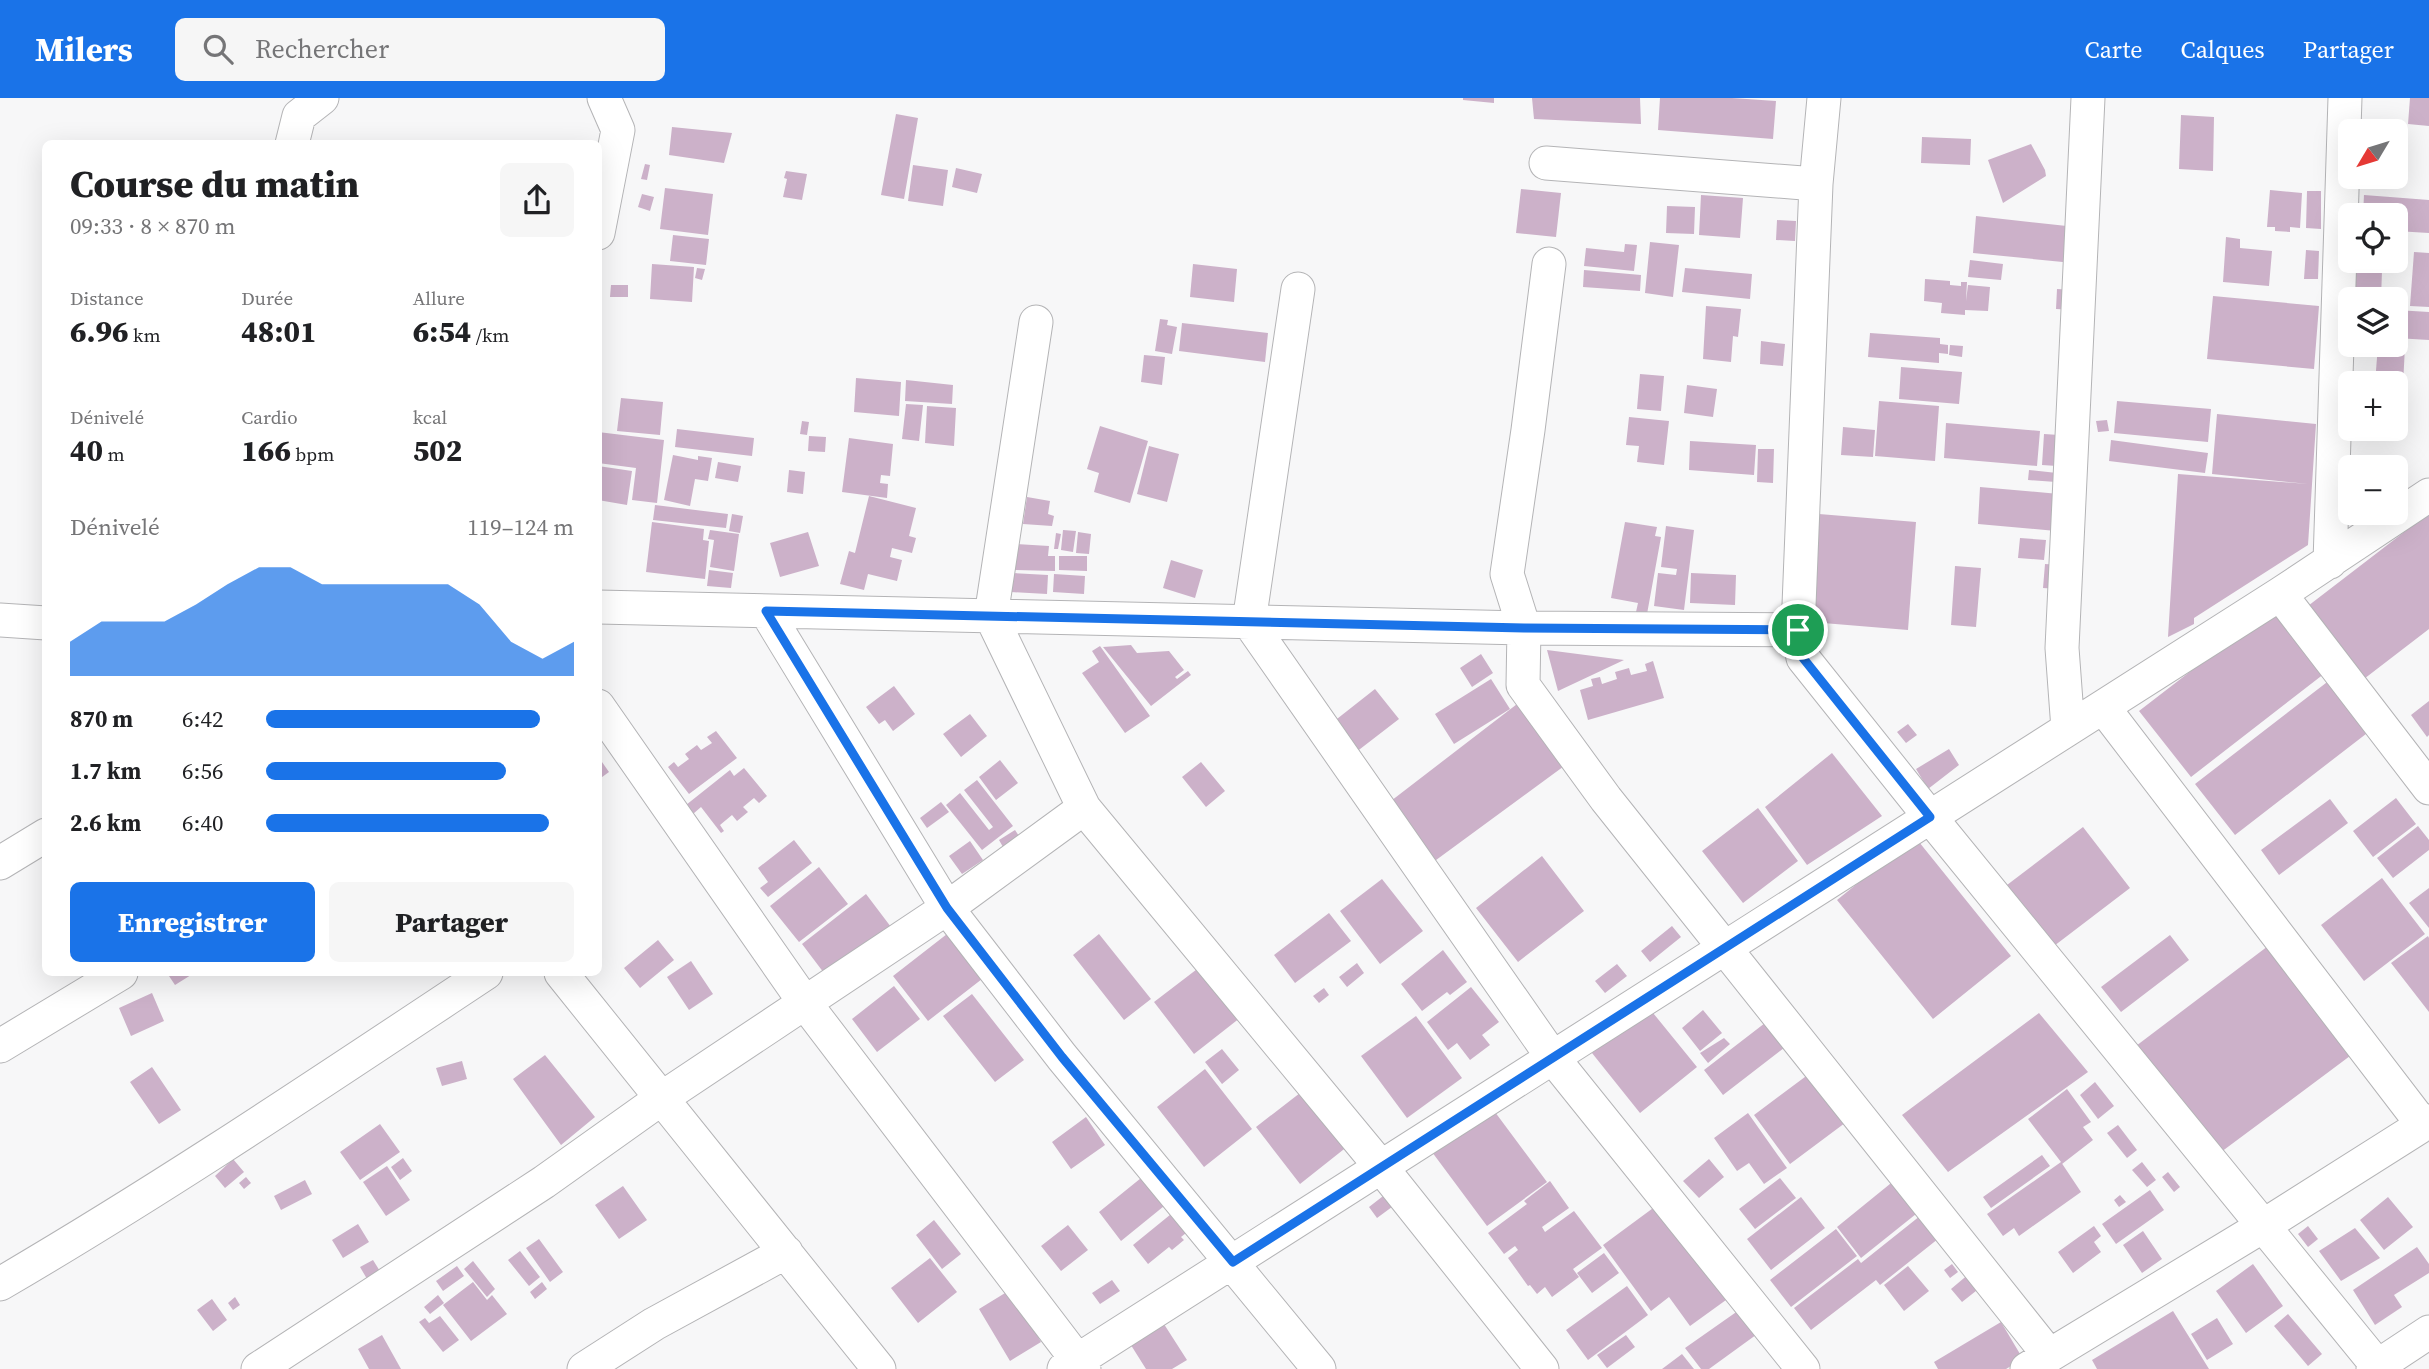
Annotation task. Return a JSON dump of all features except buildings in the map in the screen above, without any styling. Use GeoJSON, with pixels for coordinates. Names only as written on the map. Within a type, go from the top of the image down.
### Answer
{"type":"FeatureCollection","features":[{"type":"Feature","properties":{"kind":"street"},"geometry":{"type":"LineString","coordinates":[[293,140],[299,116],[322,98]]}},
{"type":"Feature","properties":{"kind":"street"},"geometry":{"type":"LineString","coordinates":[[602,212],[618,130],[604,98]]}},
{"type":"Feature","properties":{"kind":"street"},"geometry":{"type":"LineString","coordinates":[[1824,98],[1816,184],[1798,630],[1803,658],[2377,1368],[2429,1332]]}},
{"type":"Feature","properties":{"kind":"street"},"geometry":{"type":"LineString","coordinates":[[2068,729],[2062,648],[2088,98]]}},
{"type":"Feature","properties":{"kind":"street"},"geometry":{"type":"LineString","coordinates":[[2330,562],[2345,98]]}},
{"type":"Feature","properties":{"kind":"street"},"geometry":{"type":"LineString","coordinates":[[1546,163],[1816,184]]}},
{"type":"Feature","properties":{"kind":"street"},"geometry":{"type":"LineString","coordinates":[[1549,264],[1507,574],[1524,628],[1523,685],[1606,799],[1726,947],[2038,1362],[2263,1226],[2426,1123],[2103,707]]}},
{"type":"Feature","properties":{"kind":"street"},"geometry":{"type":"LineString","coordinates":[[1298,289],[1249,622],[1553,1058],[1803,1369]]}},
{"type":"Feature","properties":{"kind":"street"},"geometry":{"type":"LineString","coordinates":[[1036,322],[990,616],[1084,808],[1381,1167],[1542,1369]]}},
{"type":"Feature","properties":{"kind":"street"},"geometry":{"type":"LineString","coordinates":[[602,712],[805,1003],[1075,1366],[1381,1167],[2330,562],[2429,495]]}},
{"type":"Feature","properties":{"kind":"street"},"geometry":{"type":"LineString","coordinates":[[2280,594],[2429,788]]}},
{"type":"Feature","properties":{"kind":"street"},"geometry":{"type":"LineString","coordinates":[[602,607],[1524,628],[1798,630]]}},
{"type":"Feature","properties":{"kind":"street"},"geometry":{"type":"LineString","coordinates":[[766,611],[947,908],[1062,1057],[1319,1369]]}},
{"type":"Feature","properties":{"kind":"street"},"geometry":{"type":"LineString","coordinates":[[0,620],[42,623]]}},
{"type":"Feature","properties":{"kind":"street"},"geometry":{"type":"LineString","coordinates":[[258,1369],[544,1182],[662,1098],[947,908],[1084,808]]}},
{"type":"Feature","properties":{"kind":"street"},"geometry":{"type":"LineString","coordinates":[[0,863],[42,837]]}},
{"type":"Feature","properties":{"kind":"street"},"geometry":{"type":"LineString","coordinates":[[0,1046],[116,976]]}},
{"type":"Feature","properties":{"kind":"street"},"geometry":{"type":"LineString","coordinates":[[0,1284],[227,1144],[481,976]]}},
{"type":"Feature","properties":{"kind":"street"},"geometry":{"type":"LineString","coordinates":[[563,976],[879,1369]]}},
{"type":"Feature","properties":{"kind":"street"},"geometry":{"type":"LineString","coordinates":[[584,1369],[654,1324],[786,1252]]}},
{"type":"Feature","properties":{"kind":"route"},"geometry":{"type":"LineString","coordinates":[[766,611],[1524,628],[1798,630],[1803,658],[1930,817],[1233,1262],[1062,1057],[947,908],[766,611]]}}]}
